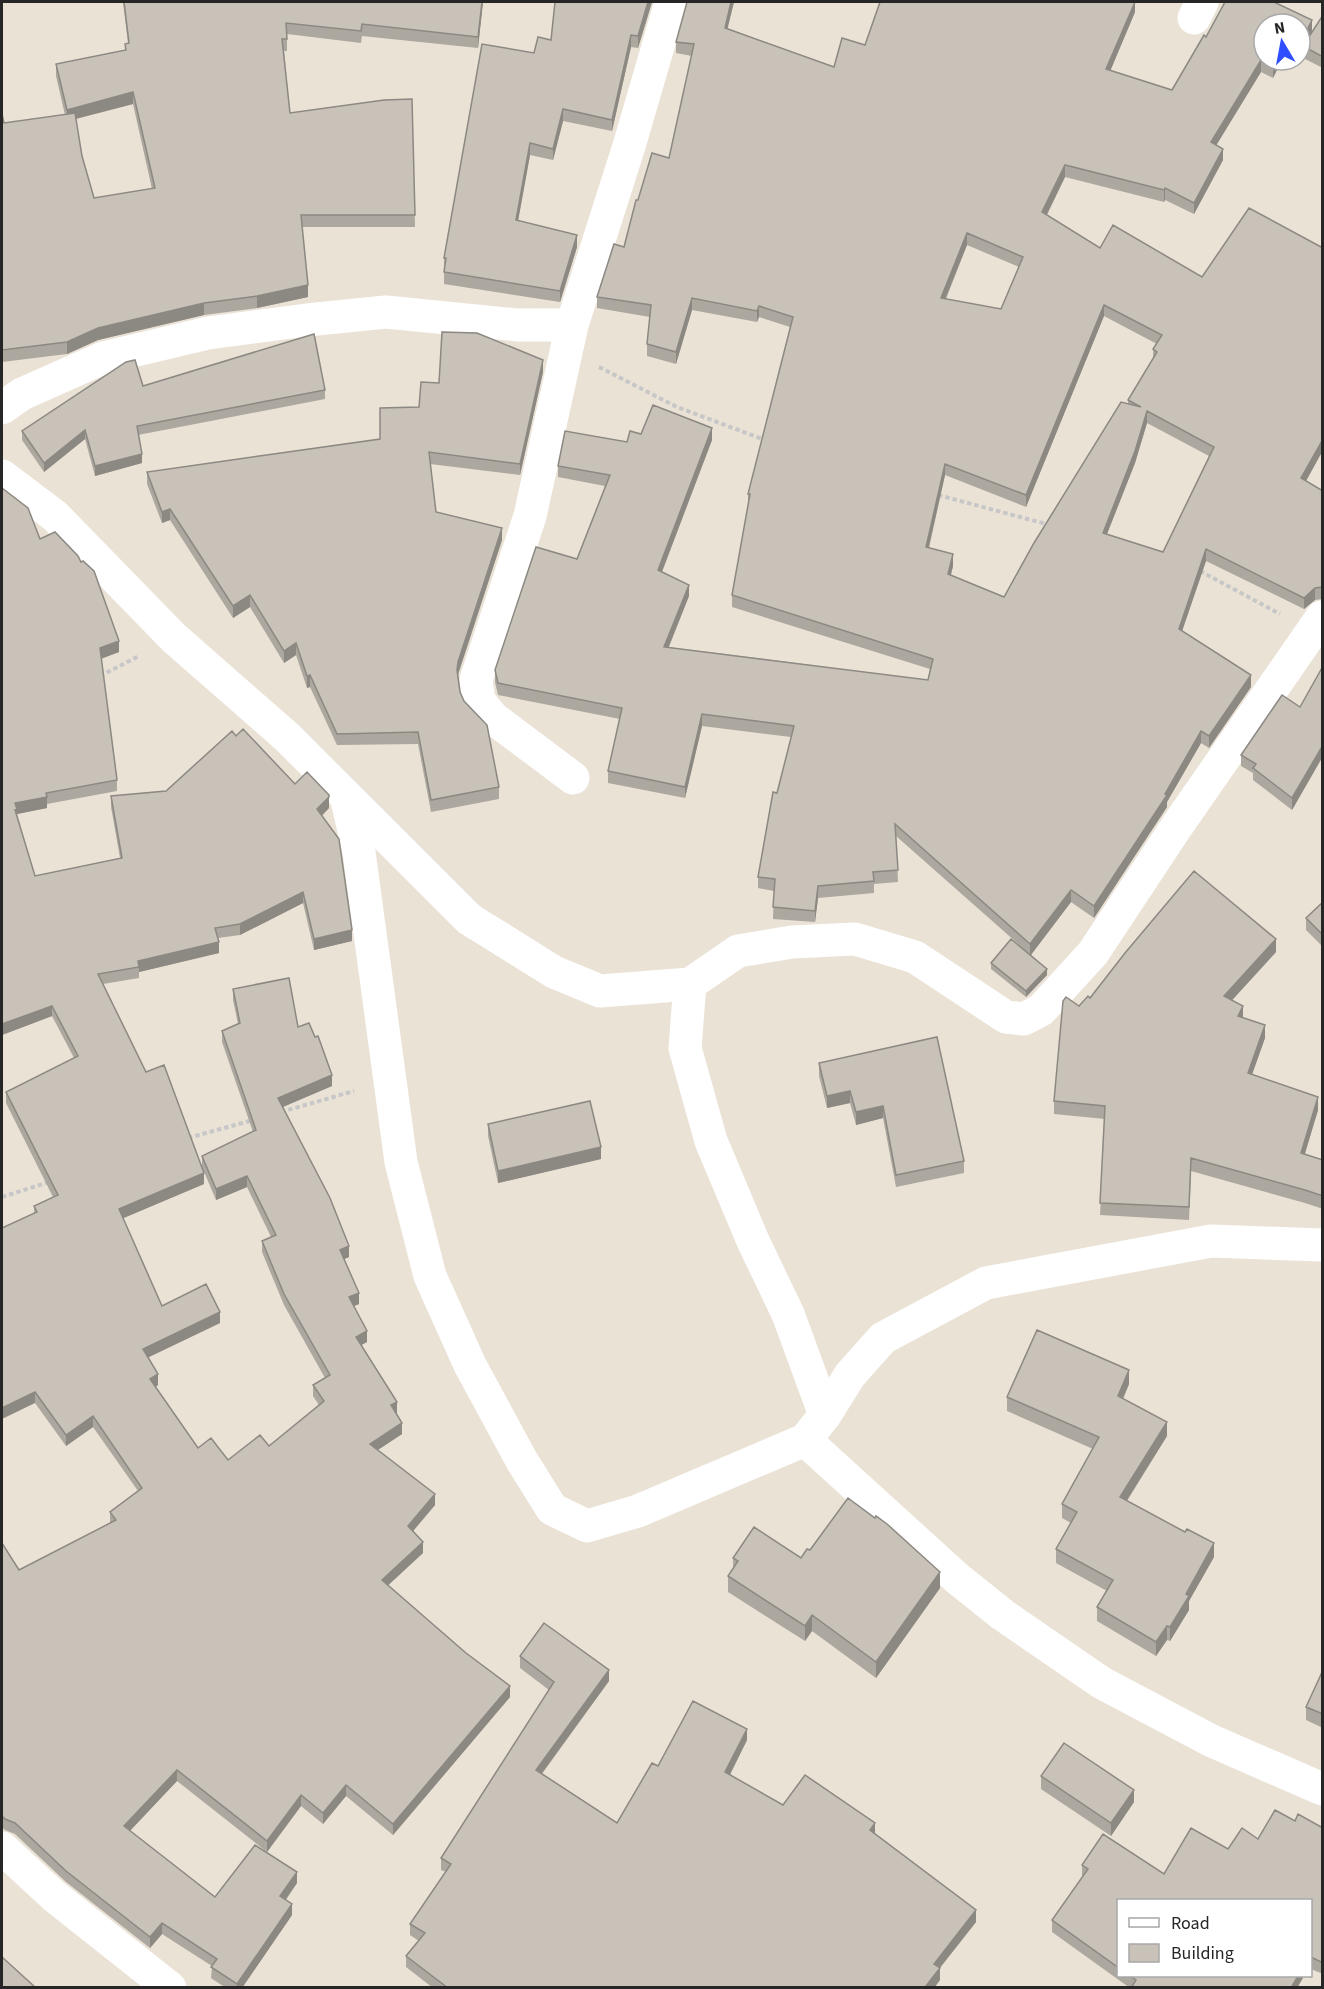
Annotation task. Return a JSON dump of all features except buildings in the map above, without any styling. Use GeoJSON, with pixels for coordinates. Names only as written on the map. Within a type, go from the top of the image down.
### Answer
{"type":"FeatureCollection","features":[{"type":"Feature","properties":{"kind":"street"},"geometry":{"type":"LineString","coordinates":[[573,778],[493,718],[479,701],[476,680],[530,516],[569,338],[671,2]]}},
{"type":"Feature","properties":{"kind":"street"},"geometry":{"type":"LineString","coordinates":[[2,408],[22,394],[103,358],[208,333],[307,320],[386,312],[518,325],[569,338]]}},
{"type":"Feature","properties":{"kind":"street"},"geometry":{"type":"LineString","coordinates":[[2,476],[55,516],[174,638],[287,737],[469,919],[554,972],[600,991],[690,984],[738,951],[792,942],[855,939],[915,957],[1006,1017],[1024,1019],[1041,1010],[1093,953],[1177,826],[1318,624]]}},
{"type":"Feature","properties":{"kind":"street"},"geometry":{"type":"LineString","coordinates":[[346,796],[359,852],[401,1162],[430,1276],[470,1365],[522,1461],[552,1509],[587,1526],[638,1511],[805,1440],[825,1415],[850,1375],[883,1338],[986,1283],[1211,1240],[1323,1245]]}},
{"type":"Feature","properties":{"kind":"street"},"geometry":{"type":"LineString","coordinates":[[690,984],[685,1048],[711,1141],[753,1241],[788,1314],[825,1415]]}},
{"type":"Feature","properties":{"kind":"street"},"geometry":{"type":"LineString","coordinates":[[805,1440],[958,1579],[1002,1615],[1093,1677],[1212,1741],[1323,1789]]}},
{"type":"Feature","properties":{"kind":"street"},"geometry":{"type":"LineString","coordinates":[[2,1848],[54,1896],[170,1988]]}},
{"type":"Feature","properties":{"kind":"path"},"geometry":{"type":"LineString","coordinates":[[569,338],[677,407],[772,442]]}},
{"type":"Feature","properties":{"kind":"path"},"geometry":{"type":"LineString","coordinates":[[934,494],[1052,525]]}},
{"type":"Feature","properties":{"kind":"path"},"geometry":{"type":"LineString","coordinates":[[1198,570],[1318,624]]}},
{"type":"Feature","properties":{"kind":"path"},"geometry":{"type":"LineString","coordinates":[[90,681],[174,638]]}},
{"type":"Feature","properties":{"kind":"path"},"geometry":{"type":"LineString","coordinates":[[281,1112],[327,1100],[390,1079]]}},
{"type":"Feature","properties":{"kind":"path"},"geometry":{"type":"LineString","coordinates":[[178,1141],[258,1119]]}},
{"type":"Feature","properties":{"kind":"path"},"geometry":{"type":"LineString","coordinates":[[2,1197],[53,1181]]}}]}
